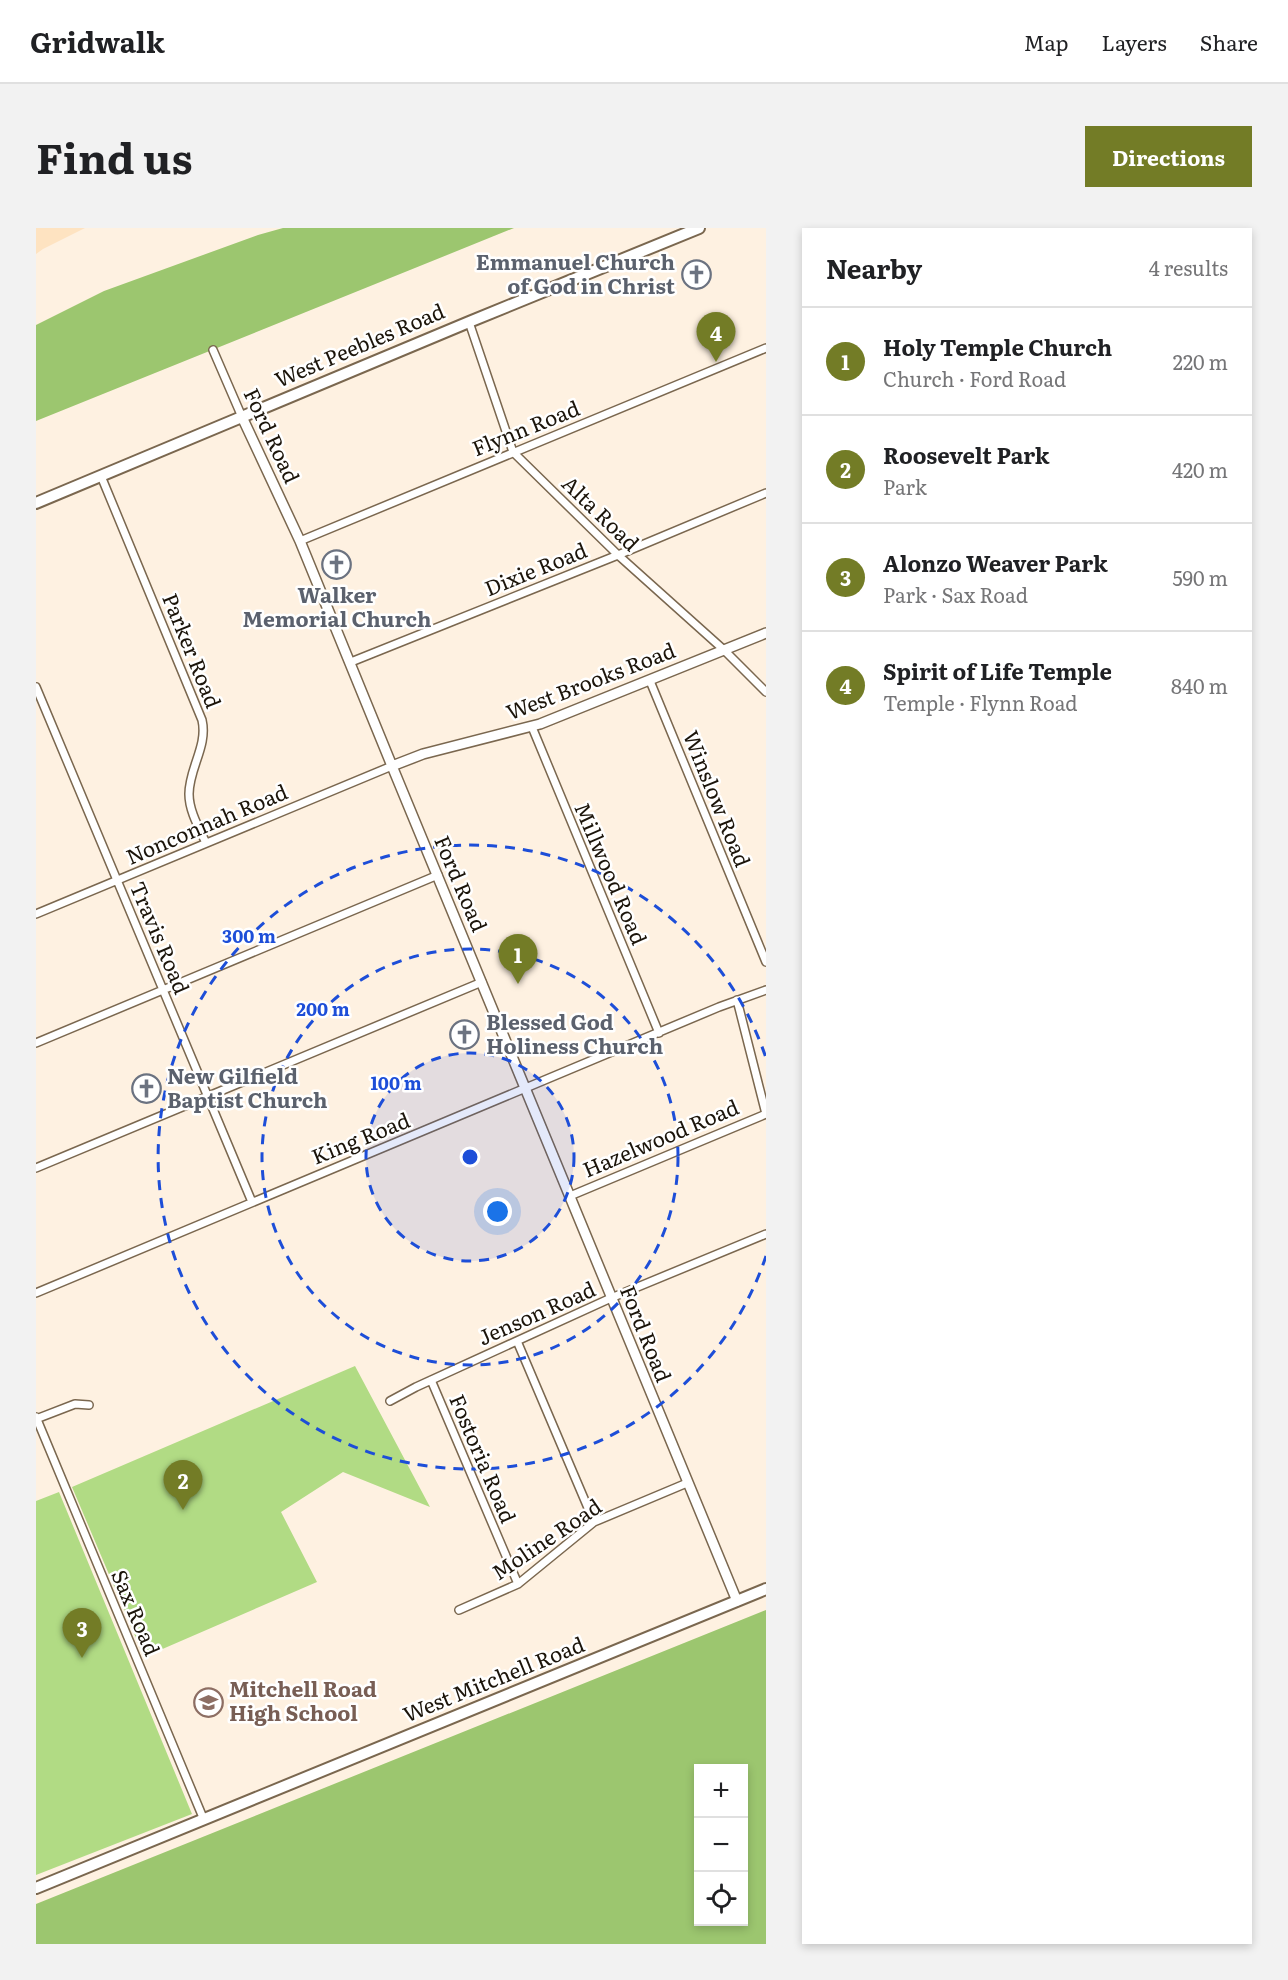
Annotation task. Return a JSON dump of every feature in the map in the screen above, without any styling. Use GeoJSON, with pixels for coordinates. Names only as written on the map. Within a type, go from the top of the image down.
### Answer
{"type":"FeatureCollection","features":[{"type":"Feature","properties":{"kind":"main road","name":"West Peebles Road"},"geometry":{"type":"LineString","coordinates":[[36,503],[699,228]]}},
{"type":"Feature","properties":{"kind":"main road","name":"West Mitchell Road"},"geometry":{"type":"LineString","coordinates":[[36,1888],[766,1589]]}},
{"type":"Feature","properties":{"kind":"street","name":"Alta Road"},"geometry":{"type":"LineString","coordinates":[[469,322],[513,452],[618,555],[724,650],[766,692]]}},
{"type":"Feature","properties":{"kind":"street","name":"Flynn Road"},"geometry":{"type":"LineString","coordinates":[[300,541],[766,348]]}},
{"type":"Feature","properties":{"kind":"street","name":"Ford Road"},"geometry":{"type":"LineString","coordinates":[[213,350],[300,541],[351,662],[737,1601]]}},
{"type":"Feature","properties":{"kind":"street","name":"Parker Road"},"geometry":{"type":"LineString","coordinates":[[101,476],[202,720],[204,736],[191,777],[189,794],[190,808],[206,843]]}},
{"type":"Feature","properties":{"kind":"street","name":"Dixie Road"},"geometry":{"type":"LineString","coordinates":[[351,662],[766,493]]}},
{"type":"Feature","properties":{"kind":"street","name":"West Brooks Road"},"geometry":{"type":"LineString","coordinates":[[392,766],[444,748],[532,727],[766,633]]}},
{"type":"Feature","properties":{"kind":"street","name":"Winslow Road"},"geometry":{"type":"LineString","coordinates":[[650,681],[766,962]]}},
{"type":"Feature","properties":{"kind":"street","name":"Travis Road"},"geometry":{"type":"LineString","coordinates":[[36,687],[252,1202]]}},
{"type":"Feature","properties":{"kind":"street","name":"Millwood Road"},"geometry":{"type":"LineString","coordinates":[[532,727],[659,1033]]}},
{"type":"Feature","properties":{"kind":"street","name":"Nonconnah Road"},"geometry":{"type":"LineString","coordinates":[[36,914],[392,766]]}},
{"type":"Feature","properties":{"kind":"street"},"geometry":{"type":"LineString","coordinates":[[36,1043],[438,875]]}},
{"type":"Feature","properties":{"kind":"street"},"geometry":{"type":"LineString","coordinates":[[36,1168],[482,982]]}},
{"type":"Feature","properties":{"kind":"street","name":"King Road"},"geometry":{"type":"LineString","coordinates":[[36,1293],[737,1000],[766,990]]}},
{"type":"Feature","properties":{"kind":"street"},"geometry":{"type":"LineString","coordinates":[[737,1000],[766,1114]]}},
{"type":"Feature","properties":{"kind":"street","name":"Hazelwood Road"},"geometry":{"type":"LineString","coordinates":[[570,1196],[766,1114]]}},
{"type":"Feature","properties":{"kind":"street","name":"Jenson Road"},"geometry":{"type":"LineString","coordinates":[[390,1401],[430,1380],[611,1298],[766,1234]]}},
{"type":"Feature","properties":{"kind":"street"},"geometry":{"type":"LineString","coordinates":[[517,1341],[594,1522]]}},
{"type":"Feature","properties":{"kind":"street","name":"Fostoria Road"},"geometry":{"type":"LineString","coordinates":[[430,1380],[518,1584]]}},
{"type":"Feature","properties":{"kind":"street"},"geometry":{"type":"LineString","coordinates":[[36,1419],[75,1404],[89,1405]]}},
{"type":"Feature","properties":{"kind":"street","name":"Sax Road"},"geometry":{"type":"LineString","coordinates":[[36,1419],[204,1820]]}},
{"type":"Feature","properties":{"kind":"street","name":"Moline Road"},"geometry":{"type":"LineString","coordinates":[[459,1610],[518,1584],[594,1522],[687,1483]]}},
{"type":"Feature","properties":{"kind":"shaded area"},"geometry":{"type":"Polygon","coordinates":[[[36,228],[85,228],[36,254],[36,228]]]}},
{"type":"Feature","properties":{"kind":"green space"},"geometry":{"type":"Polygon","coordinates":[[[283,228],[514,228],[36,421],[36,325],[104,291],[283,228]]]}},
{"type":"Feature","properties":{"kind":"green space"},"geometry":{"type":"Polygon","coordinates":[[[355,1366],[430,1507],[343,1472],[281,1512],[317,1582],[144,1657],[72,1487],[355,1366]]]}},
{"type":"Feature","properties":{"kind":"green space"},"geometry":{"type":"Polygon","coordinates":[[[59,1492],[192,1814],[36,1875],[36,1501],[59,1492]]]}},
{"type":"Feature","properties":{"kind":"green space"},"geometry":{"type":"Polygon","coordinates":[[[766,1610],[766,1944],[36,1944],[36,1904],[766,1610]]]}},
{"type":"Feature","properties":{"kind":"place","name":"Emmanuel Church of God in Christ"},"geometry":{"type":"Point","coordinates":[696,275]}},
{"type":"Feature","properties":{"kind":"place","name":"Spirit of Life Temple"},"geometry":{"type":"Point","coordinates":[716,362]}},
{"type":"Feature","properties":{"kind":"place","name":"Walker Memorial Church"},"geometry":{"type":"Point","coordinates":[337,565]}},
{"type":"Feature","properties":{"kind":"place","name":"Holy Temple Church"},"geometry":{"type":"Point","coordinates":[518,984]}},
{"type":"Feature","properties":{"kind":"place","name":"Blessed God Holiness Church"},"geometry":{"type":"Point","coordinates":[465,1035]}},
{"type":"Feature","properties":{"kind":"place","name":"New Gilfield Baptist Church"},"geometry":{"type":"Point","coordinates":[146,1089]}},
{"type":"Feature","properties":{"kind":"place","name":"Roosevelt Park"},"geometry":{"type":"Point","coordinates":[183,1510]}},
{"type":"Feature","properties":{"kind":"place","name":"Alonzo Weaver Park"},"geometry":{"type":"Point","coordinates":[82,1658]}},
{"type":"Feature","properties":{"kind":"place","name":"Mitchell Road High School"},"geometry":{"type":"Point","coordinates":[208,1702]}}]}
